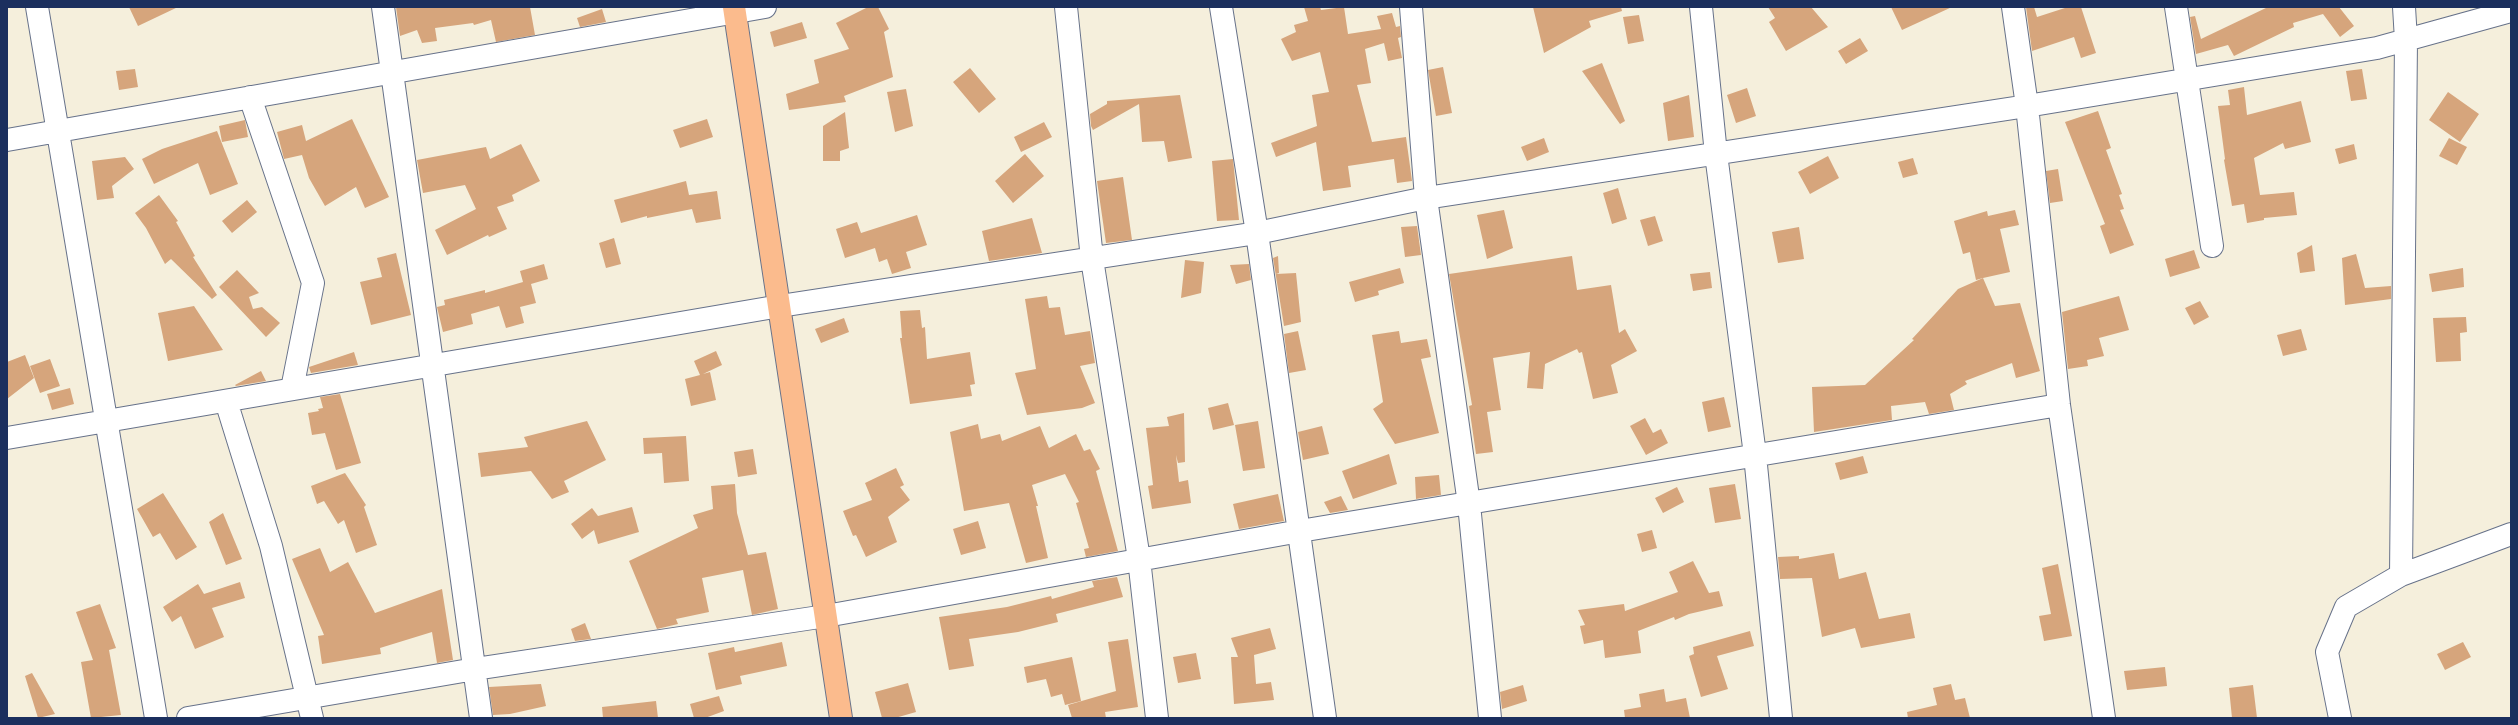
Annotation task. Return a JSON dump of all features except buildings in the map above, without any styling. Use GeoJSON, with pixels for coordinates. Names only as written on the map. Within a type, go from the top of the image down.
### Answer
{"type":"FeatureCollection","features":[{"type":"Feature","properties":{"kind":"highway"},"geometry":{"type":"LineString","coordinates":[[735,10],[841,718]]}},
{"type":"Feature","properties":{"kind":"street"},"geometry":{"type":"LineString","coordinates":[[37,7],[156,718]]}},
{"type":"Feature","properties":{"kind":"street"},"geometry":{"type":"LineString","coordinates":[[383,7],[391,74],[433,363],[481,718]]}},
{"type":"Feature","properties":{"kind":"street"},"geometry":{"type":"LineString","coordinates":[[7,140],[58,130],[391,74],[735,10],[766,7]]}},
{"type":"Feature","properties":{"kind":"street"},"geometry":{"type":"LineString","coordinates":[[1066,7],[1092,258],[1139,559],[1157,718]]}},
{"type":"Feature","properties":{"kind":"street"},"geometry":{"type":"LineString","coordinates":[[1221,7],[1257,233],[1300,531],[1325,718]]}},
{"type":"Feature","properties":{"kind":"street"},"geometry":{"type":"LineString","coordinates":[[1411,7],[1426,198],[1469,504],[1490,718]]}},
{"type":"Feature","properties":{"kind":"street"},"geometry":{"type":"LineString","coordinates":[[1701,7],[1716,154],[1755,455],[1781,718]]}},
{"type":"Feature","properties":{"kind":"street"},"geometry":{"type":"LineString","coordinates":[[2013,7],[2028,106],[2059,405],[2104,718]]}},
{"type":"Feature","properties":{"kind":"street"},"geometry":{"type":"LineString","coordinates":[[2176,7],[2212,246]]}},
{"type":"Feature","properties":{"kind":"street"},"geometry":{"type":"LineString","coordinates":[[2401,575],[2406,40],[2404,7]]}},
{"type":"Feature","properties":{"kind":"street"},"geometry":{"type":"LineString","coordinates":[[7,438],[107,422],[433,363],[780,306],[1257,233],[1426,198],[2028,106],[2377,48],[2511,11]]}},
{"type":"Feature","properties":{"kind":"street"},"geometry":{"type":"LineString","coordinates":[[250,97],[313,283],[292,389]]}},
{"type":"Feature","properties":{"kind":"street"},"geometry":{"type":"LineString","coordinates":[[226,400],[271,546],[310,708]]}},
{"type":"Feature","properties":{"kind":"street"},"geometry":{"type":"LineString","coordinates":[[188,718],[310,708],[475,669],[826,616],[1300,531],[2059,405]]}},
{"type":"Feature","properties":{"kind":"street"},"geometry":{"type":"LineString","coordinates":[[2340,718],[2327,652],[2346,607],[2401,575],[2511,534]]}}]}
